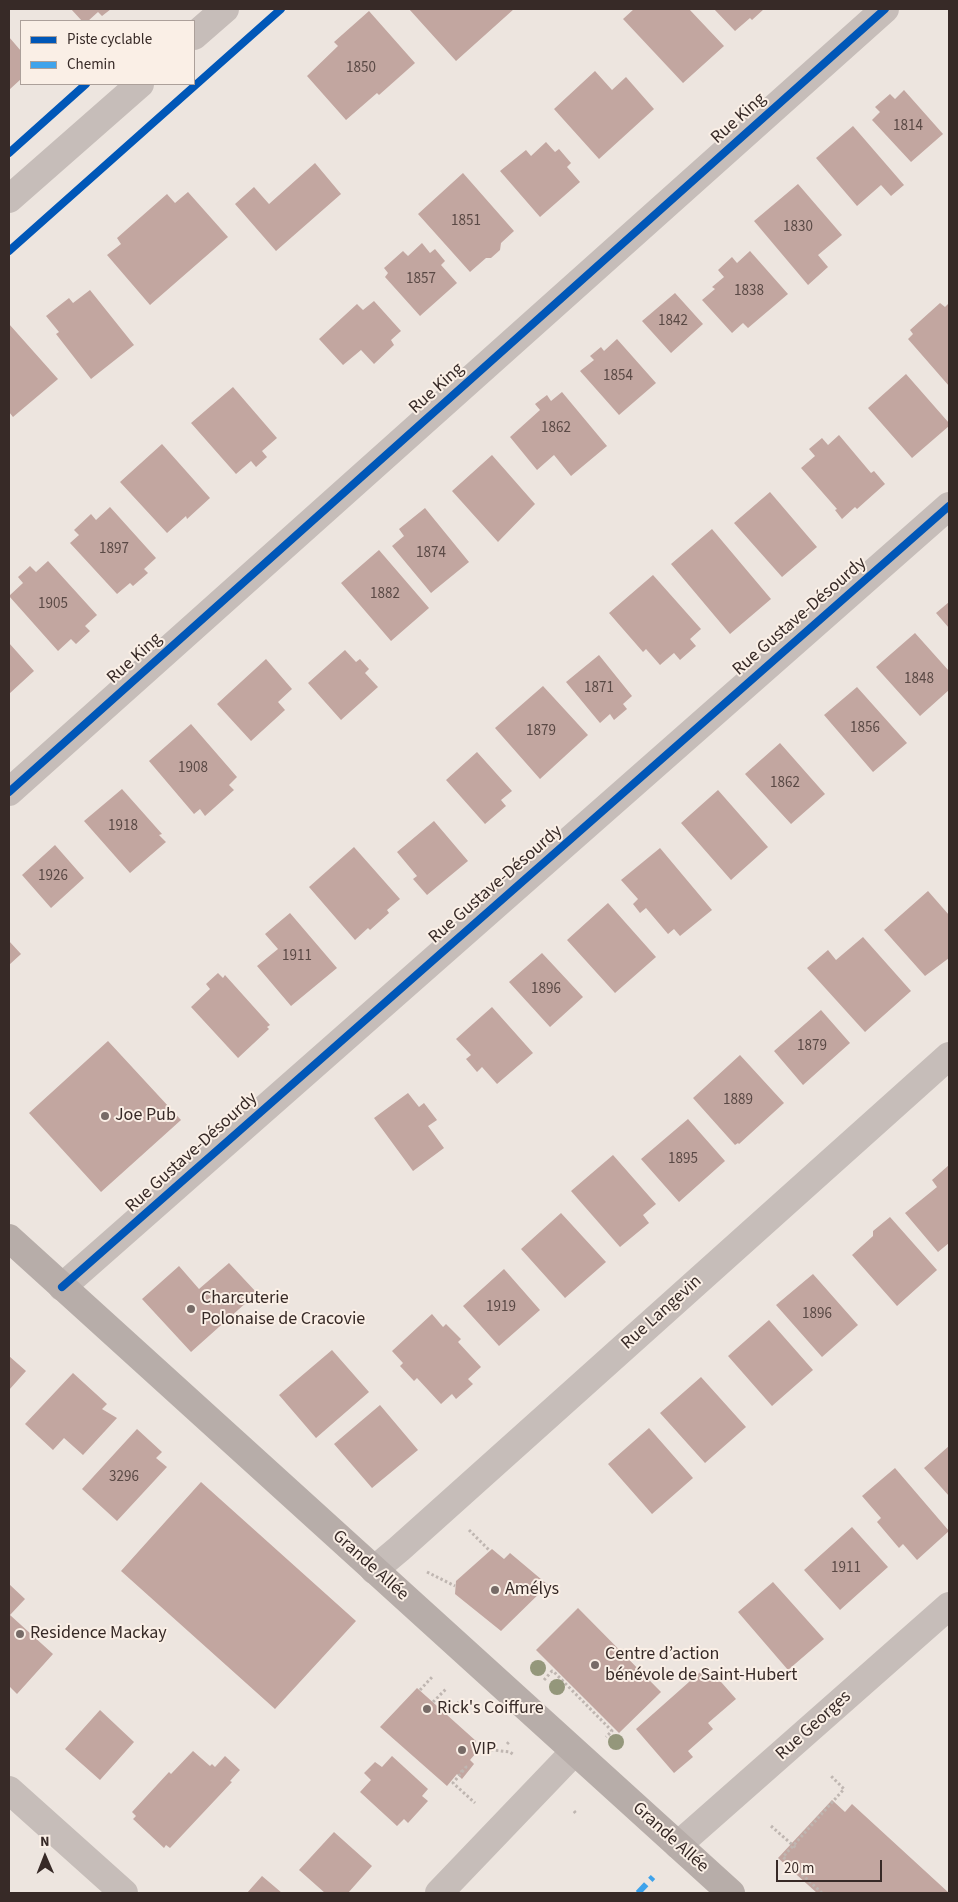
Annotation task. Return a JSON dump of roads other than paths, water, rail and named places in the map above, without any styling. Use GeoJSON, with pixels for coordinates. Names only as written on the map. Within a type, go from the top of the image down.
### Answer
{"type":"FeatureCollection","features":[{"type":"Feature","properties":{"kind":"main road","name":"Grande Allée"},"geometry":{"type":"LineString","coordinates":[[9,1238],[731,1893]]}},
{"type":"Feature","properties":{"kind":"street"},"geometry":{"type":"LineString","coordinates":[[195,35],[224,9]]}},
{"type":"Feature","properties":{"kind":"street","name":"Rue King"},"geometry":{"type":"LineString","coordinates":[[9,792],[885,9]]}},
{"type":"Feature","properties":{"kind":"street"},"geometry":{"type":"LineString","coordinates":[[9,199],[139,85]]}},
{"type":"Feature","properties":{"kind":"street","name":"Rue Gustave-Désourdy"},"geometry":{"type":"LineString","coordinates":[[62,1287],[949,506]]}},
{"type":"Feature","properties":{"kind":"street","name":"Rue Langevin"},"geometry":{"type":"LineString","coordinates":[[374,1570],[949,1056]]}},
{"type":"Feature","properties":{"kind":"street","name":"Rue Georges"},"geometry":{"type":"LineString","coordinates":[[678,1845],[949,1606]]}},
{"type":"Feature","properties":{"kind":"street"},"geometry":{"type":"LineString","coordinates":[[440,1893],[574,1752]]}},
{"type":"Feature","properties":{"kind":"street"},"geometry":{"type":"LineString","coordinates":[[9,1790],[124,1893]]}},
{"type":"Feature","properties":{"kind":"place","name":"Joe Pub"},"geometry":{"type":"Point","coordinates":[105,1116]}},
{"type":"Feature","properties":{"kind":"place","name":"Charcuterie Polonaise de Cracovie"},"geometry":{"type":"Point","coordinates":[191,1309]}},
{"type":"Feature","properties":{"kind":"place","name":"Amélys"},"geometry":{"type":"Point","coordinates":[495,1590]}},
{"type":"Feature","properties":{"kind":"place","name":"Residence Mackay"},"geometry":{"type":"Point","coordinates":[20,1634]}},
{"type":"Feature","properties":{"kind":"place","name":"Centre d’action bénévole de Saint-Hubert"},"geometry":{"type":"Point","coordinates":[595,1665]}},
{"type":"Feature","properties":{"kind":"place","name":"Rick's Coiffure"},"geometry":{"type":"Point","coordinates":[427,1709]}},
{"type":"Feature","properties":{"kind":"place","name":"VIP"},"geometry":{"type":"Point","coordinates":[462,1750]}}]}
